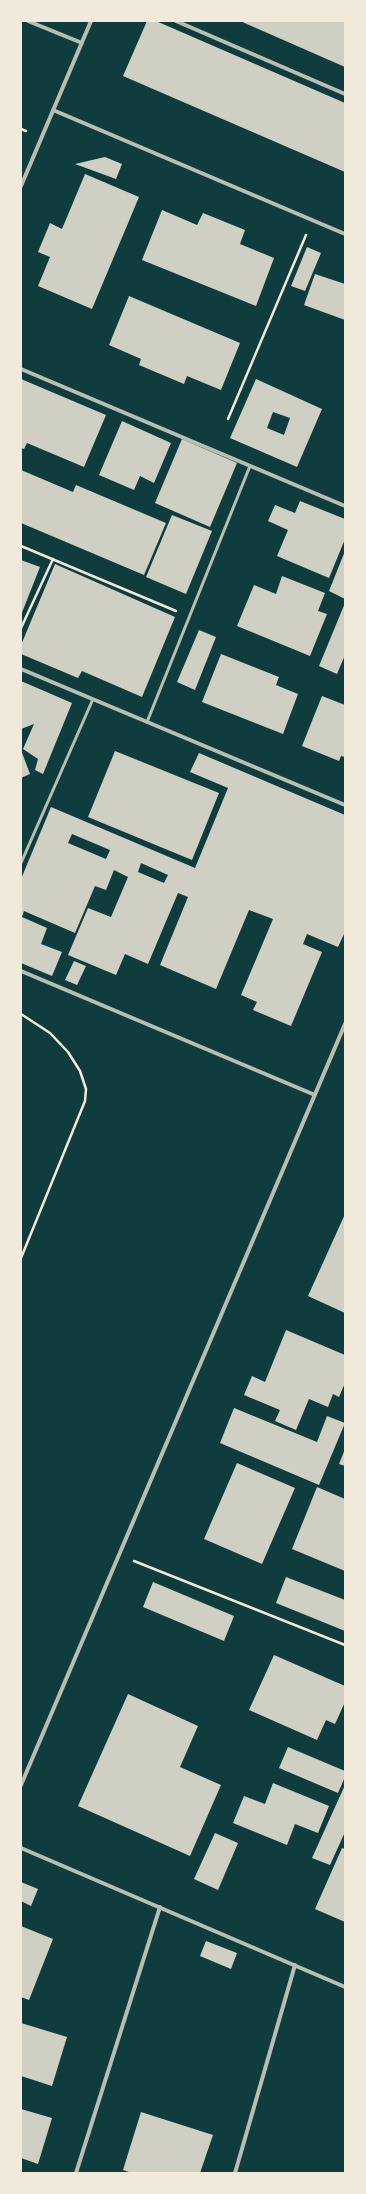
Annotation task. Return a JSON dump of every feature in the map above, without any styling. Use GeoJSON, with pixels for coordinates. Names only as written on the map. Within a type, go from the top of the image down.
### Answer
{"type":"FeatureCollection","features":[{"type":"Feature","properties":{"kind":"street"},"geometry":{"type":"LineString","coordinates":[[28,21],[82,43]]}},
{"type":"Feature","properties":{"kind":"street"},"geometry":{"type":"LineString","coordinates":[[21,186],[91,21]]}},
{"type":"Feature","properties":{"kind":"street"},"geometry":{"type":"LineString","coordinates":[[176,21],[345,94]]}},
{"type":"Feature","properties":{"kind":"street"},"geometry":{"type":"LineString","coordinates":[[53,110],[345,234]]}},
{"type":"Feature","properties":{"kind":"street"},"geometry":{"type":"LineString","coordinates":[[21,369],[345,506]]}},
{"type":"Feature","properties":{"kind":"street"},"geometry":{"type":"LineString","coordinates":[[21,669],[345,805]]}},
{"type":"Feature","properties":{"kind":"street"},"geometry":{"type":"LineString","coordinates":[[21,971],[315,1095]]}},
{"type":"Feature","properties":{"kind":"street"},"geometry":{"type":"LineString","coordinates":[[21,1785],[345,1024]]}},
{"type":"Feature","properties":{"kind":"street"},"geometry":{"type":"LineString","coordinates":[[21,1848],[345,1986]]}},
{"type":"Feature","properties":{"kind":"street"},"geometry":{"type":"LineString","coordinates":[[76,2173],[160,1907]]}},
{"type":"Feature","properties":{"kind":"street"},"geometry":{"type":"LineString","coordinates":[[235,2173],[295,1965]]}},
{"type":"Feature","properties":{"kind":"lane"},"geometry":{"type":"LineString","coordinates":[[147,722],[250,466]]}},
{"type":"Feature","properties":{"kind":"lane"},"geometry":{"type":"LineString","coordinates":[[21,864],[92,699]]}},
{"type":"Feature","properties":{"kind":"path"},"geometry":{"type":"LineString","coordinates":[[228,419],[313,220]]}},
{"type":"Feature","properties":{"kind":"path"},"geometry":{"type":"LineString","coordinates":[[21,546],[190,617]]}},
{"type":"Feature","properties":{"kind":"path"},"geometry":{"type":"LineString","coordinates":[[21,628],[53,559]]}},
{"type":"Feature","properties":{"kind":"path"},"geometry":{"type":"LineString","coordinates":[[21,1014],[50,1033],[68,1052],[80,1071],[86,1089],[85,1101],[21,1258]]}},
{"type":"Feature","properties":{"kind":"path"},"geometry":{"type":"LineString","coordinates":[[119,1555],[345,1646]]}},
{"type":"Feature","properties":{"kind":"building"},"geometry":{"type":"Polygon","coordinates":[[[147,21],[156,21],[345,103],[345,172],[123,76],[147,21]]]}},
{"type":"Feature","properties":{"kind":"building"},"geometry":{"type":"Polygon","coordinates":[[[240,21],[345,21],[345,67],[240,21]]]}},
{"type":"Feature","properties":{"kind":"building"},"geometry":{"type":"Polygon","coordinates":[[[105,157],[122,164],[116,179],[75,164],[105,157]]]}},
{"type":"Feature","properties":{"kind":"building"},"geometry":{"type":"Polygon","coordinates":[[[85,174],[139,197],[92,309],[38,286],[50,257],[38,252],[50,223],[62,229],[85,174]]]}},
{"type":"Feature","properties":{"kind":"building"},"geometry":{"type":"Polygon","coordinates":[[[162,210],[197,225],[203,213],[245,230],[240,244],[274,258],[256,306],[142,260],[162,210]]]}},
{"type":"Feature","properties":{"kind":"building"},"geometry":{"type":"Polygon","coordinates":[[[307,247],[321,253],[305,291],[291,286],[307,247]]]}},
{"type":"Feature","properties":{"kind":"building"},"geometry":{"type":"Polygon","coordinates":[[[315,274],[345,284],[345,320],[304,305],[315,274]]]}},
{"type":"Feature","properties":{"kind":"building"},"geometry":{"type":"Polygon","coordinates":[[[129,296],[240,343],[221,390],[187,376],[184,384],[139,365],[141,359],[109,345],[129,296]]]}},
{"type":"Feature","properties":{"kind":"building"},"geometry":{"type":"Polygon","coordinates":[[[21,379],[106,415],[84,467],[27,443],[24,449],[21,448],[21,379]]]}},
{"type":"Feature","properties":{"kind":"building"},"geometry":{"type":"Polygon","coordinates":[[[256,379],[322,409],[297,467],[230,438],[256,379]],[[273,412],[267,428],[284,435],[290,418],[273,412]]]}},
{"type":"Feature","properties":{"kind":"building"},"geometry":{"type":"Polygon","coordinates":[[[122,421],[171,443],[154,483],[140,476],[134,490],[99,475],[122,421]]]}},
{"type":"Feature","properties":{"kind":"building"},"geometry":{"type":"Polygon","coordinates":[[[182,439],[237,463],[210,527],[155,503],[182,439]]]}},
{"type":"Feature","properties":{"kind":"building"},"geometry":{"type":"Polygon","coordinates":[[[21,470],[73,492],[76,485],[166,523],[144,575],[21,523],[21,470]]]}},
{"type":"Feature","properties":{"kind":"building"},"geometry":{"type":"Polygon","coordinates":[[[300,501],[345,519],[345,539],[329,578],[277,556],[288,530],[268,521],[275,505],[295,513],[300,501]]]}},
{"type":"Feature","properties":{"kind":"building"},"geometry":{"type":"Polygon","coordinates":[[[172,515],[212,531],[186,594],[146,577],[172,515]]]}},
{"type":"Feature","properties":{"kind":"building"},"geometry":{"type":"Polygon","coordinates":[[[345,551],[345,599],[329,591],[345,551]]]}},
{"type":"Feature","properties":{"kind":"building"},"geometry":{"type":"Polygon","coordinates":[[[21,560],[40,567],[21,615],[21,560]]]}},
{"type":"Feature","properties":{"kind":"building"},"geometry":{"type":"Polygon","coordinates":[[[55,564],[175,617],[142,697],[82,671],[78,678],[21,654],[21,645],[55,564]]]}},
{"type":"Feature","properties":{"kind":"building"},"geometry":{"type":"Polygon","coordinates":[[[282,576],[325,593],[318,611],[327,614],[310,656],[237,626],[254,585],[276,594],[282,576]]]}},
{"type":"Feature","properties":{"kind":"building"},"geometry":{"type":"Polygon","coordinates":[[[345,603],[345,655],[337,674],[319,666],[345,603]]]}},
{"type":"Feature","properties":{"kind":"building"},"geometry":{"type":"Polygon","coordinates":[[[199,630],[216,637],[195,690],[177,682],[199,630]]]}},
{"type":"Feature","properties":{"kind":"building"},"geometry":{"type":"Polygon","coordinates":[[[221,654],[279,677],[276,685],[298,694],[283,734],[202,702],[221,654]]]}},
{"type":"Feature","properties":{"kind":"building"},"geometry":{"type":"Polygon","coordinates":[[[21,681],[72,703],[43,774],[35,770],[38,759],[23,749],[34,724],[21,729],[21,681]]]}},
{"type":"Feature","properties":{"kind":"building"},"geometry":{"type":"Polygon","coordinates":[[[322,696],[345,705],[345,757],[341,756],[339,761],[302,746],[322,696]]]}},
{"type":"Feature","properties":{"kind":"building"},"geometry":{"type":"Polygon","coordinates":[[[21,750],[30,774],[21,778],[21,750]]]}},
{"type":"Feature","properties":{"kind":"building"},"geometry":{"type":"Polygon","coordinates":[[[115,751],[219,793],[192,860],[88,817],[115,751]]]}},
{"type":"Feature","properties":{"kind":"building"},"geometry":{"type":"Polygon","coordinates":[[[199,753],[345,815],[345,932],[338,947],[307,934],[303,944],[322,952],[291,1026],[253,1010],[257,1002],[241,995],[273,919],[249,910],[216,989],[160,965],[188,897],[178,893],[148,964],[125,954],[116,975],[68,955],[88,908],[111,917],[128,877],[114,870],[106,890],[95,886],[75,933],[24,911],[22,917],[47,928],[41,944],[62,952],[52,976],[21,963],[21,879],[51,807],[195,868],[228,788],[190,772],[199,753]],[[72,834],[68,843],[106,859],[110,850],[72,834]],[[141,863],[138,872],[164,883],[168,875],[141,863]]]}},
{"type":"Feature","properties":{"kind":"building"},"geometry":{"type":"Polygon","coordinates":[[[74,961],[86,966],[77,985],[65,980],[74,961]]]}},
{"type":"Feature","properties":{"kind":"building"},"geometry":{"type":"Polygon","coordinates":[[[345,1214],[345,1313],[308,1296],[345,1214]]]}},
{"type":"Feature","properties":{"kind":"building"},"geometry":{"type":"Polygon","coordinates":[[[286,1330],[345,1355],[345,1383],[339,1397],[333,1394],[328,1407],[309,1399],[296,1430],[275,1421],[280,1410],[244,1395],[252,1376],[265,1382],[286,1330]]]}},
{"type":"Feature","properties":{"kind":"building"},"geometry":{"type":"Polygon","coordinates":[[[234,1408],[317,1442],[327,1416],[345,1423],[319,1485],[220,1443],[234,1408]]]}},
{"type":"Feature","properties":{"kind":"building"},"geometry":{"type":"Polygon","coordinates":[[[345,1449],[345,1466],[339,1464],[345,1449]]]}},
{"type":"Feature","properties":{"kind":"building"},"geometry":{"type":"Polygon","coordinates":[[[237,1463],[295,1488],[262,1564],[204,1539],[237,1463]]]}},
{"type":"Feature","properties":{"kind":"building"},"geometry":{"type":"Polygon","coordinates":[[[317,1487],[345,1499],[345,1571],[292,1549],[317,1487]]]}},
{"type":"Feature","properties":{"kind":"building"},"geometry":{"type":"Polygon","coordinates":[[[286,1577],[345,1600],[345,1631],[276,1603],[286,1577]]]}},
{"type":"Feature","properties":{"kind":"building"},"geometry":{"type":"Polygon","coordinates":[[[153,1582],[234,1616],[224,1641],[143,1607],[153,1582]]]}},
{"type":"Feature","properties":{"kind":"building"},"geometry":{"type":"Polygon","coordinates":[[[274,1655],[345,1686],[345,1702],[335,1724],[326,1720],[317,1740],[249,1710],[274,1655]]]}},
{"type":"Feature","properties":{"kind":"building"},"geometry":{"type":"Polygon","coordinates":[[[128,1694],[198,1726],[180,1767],[221,1785],[190,1856],[78,1806],[128,1694]]]}},
{"type":"Feature","properties":{"kind":"building"},"geometry":{"type":"Polygon","coordinates":[[[288,1747],[345,1771],[345,1777],[338,1793],[279,1768],[288,1747]]]}},
{"type":"Feature","properties":{"kind":"building"},"geometry":{"type":"Polygon","coordinates":[[[273,1783],[329,1806],[318,1833],[295,1824],[287,1845],[233,1823],[244,1796],[265,1804],[273,1783]]]}},
{"type":"Feature","properties":{"kind":"building"},"geometry":{"type":"Polygon","coordinates":[[[345,1785],[345,1832],[330,1865],[312,1858],[345,1785]]]}},
{"type":"Feature","properties":{"kind":"building"},"geometry":{"type":"Polygon","coordinates":[[[215,1833],[238,1843],[218,1890],[194,1879],[215,1833]]]}},
{"type":"Feature","properties":{"kind":"building"},"geometry":{"type":"Polygon","coordinates":[[[342,1848],[345,1849],[345,1922],[315,1909],[342,1848]]]}},
{"type":"Feature","properties":{"kind":"building"},"geometry":{"type":"Polygon","coordinates":[[[21,1882],[38,1889],[31,1906],[21,1901],[21,1882]]]}},
{"type":"Feature","properties":{"kind":"building"},"geometry":{"type":"Polygon","coordinates":[[[21,1926],[53,1939],[29,2000],[21,1997],[21,1926]]]}},
{"type":"Feature","properties":{"kind":"building"},"geometry":{"type":"Polygon","coordinates":[[[206,1941],[237,1953],[231,1969],[200,1956],[206,1941]]]}},
{"type":"Feature","properties":{"kind":"building"},"geometry":{"type":"Polygon","coordinates":[[[21,2023],[67,2037],[52,2086],[21,2076],[21,2023]]]}},
{"type":"Feature","properties":{"kind":"building"},"geometry":{"type":"Polygon","coordinates":[[[21,2109],[52,2118],[38,2164],[21,2158],[21,2109]]]}},
{"type":"Feature","properties":{"kind":"building"},"geometry":{"type":"Polygon","coordinates":[[[141,2112],[213,2135],[200,2173],[132,2173],[123,2170],[141,2112]]]}}]}
